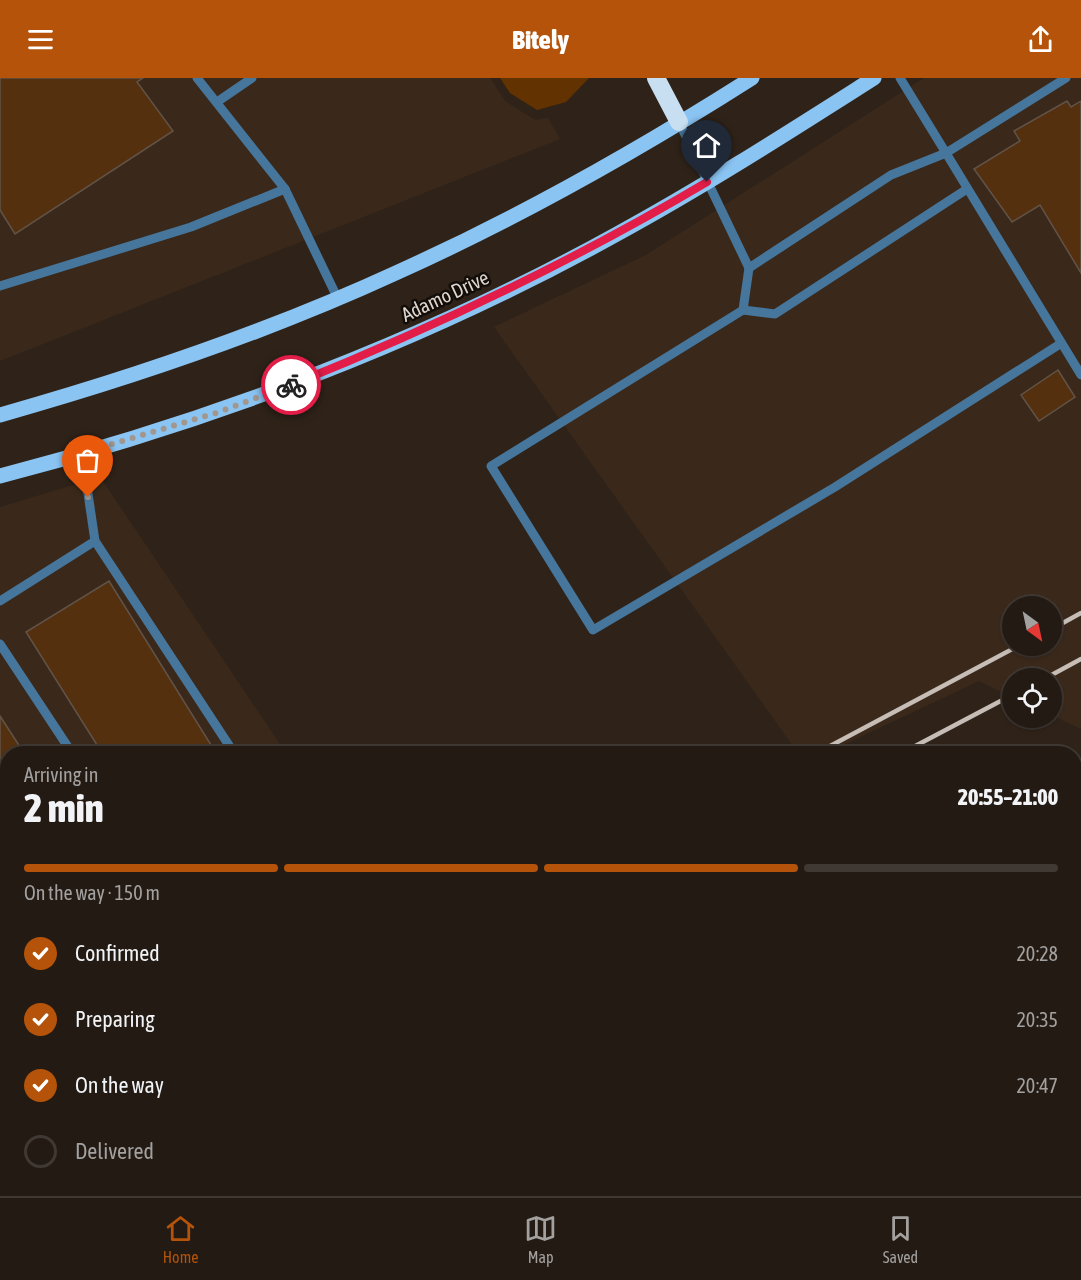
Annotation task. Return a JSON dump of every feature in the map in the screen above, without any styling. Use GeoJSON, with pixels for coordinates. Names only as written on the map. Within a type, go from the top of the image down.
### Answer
{"type":"FeatureCollection","features":[{"type":"Feature","properties":{"kind":"highway"},"geometry":{"type":"LineString","coordinates":[[656,78],[679,122]]}},
{"type":"Feature","properties":{"kind":"main road","name":"Adamo Drive"},"geometry":{"type":"LineString","coordinates":[[0,415],[60,398],[194,353],[396,273],[492,227],[753,78]]}},
{"type":"Feature","properties":{"kind":"main road","name":"Adamo Drive"},"geometry":{"type":"LineString","coordinates":[[0,476],[216,413],[370,353],[530,280],[617,234],[707,182],[874,78]]}},
{"type":"Feature","properties":{"kind":"lane"},"geometry":{"type":"LineString","coordinates":[[197,78],[285,189],[336,297]]}},
{"type":"Feature","properties":{"kind":"lane"},"geometry":{"type":"LineString","coordinates":[[217,102],[252,78]]}},
{"type":"Feature","properties":{"kind":"lane"},"geometry":{"type":"LineString","coordinates":[[900,78],[1081,375]]}},
{"type":"Feature","properties":{"kind":"lane"},"geometry":{"type":"LineString","coordinates":[[749,268],[891,175],[946,153],[1066,78]]}},
{"type":"Feature","properties":{"kind":"lane"},"geometry":{"type":"LineString","coordinates":[[679,122],[749,268],[743,310]]}},
{"type":"Feature","properties":{"kind":"lane"},"geometry":{"type":"LineString","coordinates":[[0,286],[191,227],[285,189]]}},
{"type":"Feature","properties":{"kind":"lane"},"geometry":{"type":"LineString","coordinates":[[967,189],[775,314],[743,310],[491,466],[593,630],[835,487],[1060,344]]}},
{"type":"Feature","properties":{"kind":"lane"},"geometry":{"type":"LineString","coordinates":[[82,453],[95,541],[229,746]]}},
{"type":"Feature","properties":{"kind":"lane"},"geometry":{"type":"LineString","coordinates":[[0,601],[95,541]]}},
{"type":"Feature","properties":{"kind":"lane"},"geometry":{"type":"LineString","coordinates":[[0,644],[67,746]]}},
{"type":"Feature","properties":{"kind":"shaded area"},"geometry":{"type":"Polygon","coordinates":[[[0,78],[490,78],[505,101],[535,120],[548,118],[560,139],[0,361],[0,78]]]}},
{"type":"Feature","properties":{"kind":"shaded area"},"geometry":{"type":"Polygon","coordinates":[[[500,78],[589,78],[566,102],[537,110],[510,93],[500,78]]]}},
{"type":"Feature","properties":{"kind":"shaded area"},"geometry":{"type":"Polygon","coordinates":[[[924,78],[1081,78],[1081,729],[1062,720],[1062,668],[1002,668],[1002,692],[979,681],[841,746],[793,746],[494,327],[646,255],[924,78]]]}},
{"type":"Feature","properties":{"kind":"shaded area"},"geometry":{"type":"Polygon","coordinates":[[[100,477],[281,746],[0,746],[0,507],[100,477]]]}},
{"type":"Feature","properties":{"kind":"building"},"geometry":{"type":"Polygon","coordinates":[[[0,78],[143,78],[137,82],[173,131],[15,234],[0,210],[0,78]]]}},
{"type":"Feature","properties":{"kind":"building"},"geometry":{"type":"Polygon","coordinates":[[[1067,101],[1071,107],[1081,101],[1081,273],[1040,205],[1012,222],[974,169],[1020,141],[1014,131],[1067,101]]]}},
{"type":"Feature","properties":{"kind":"building"},"geometry":{"type":"Polygon","coordinates":[[[1058,370],[1075,397],[1039,421],[1021,395],[1058,370]]]}},
{"type":"Feature","properties":{"kind":"building"},"geometry":{"type":"Polygon","coordinates":[[[109,581],[212,746],[98,746],[26,632],[109,581]]]}},
{"type":"Feature","properties":{"kind":"building"},"geometry":{"type":"Polygon","coordinates":[[[0,716],[19,746],[0,746],[0,716]]]}},
{"type":"Feature","properties":{"kind":"railway"},"geometry":{"type":"LineString","coordinates":[[1062,623],[1081,613]]}},
{"type":"Feature","properties":{"kind":"railway"},"geometry":{"type":"LineString","coordinates":[[830,746],[1002,655]]}},
{"type":"Feature","properties":{"kind":"railway"},"geometry":{"type":"LineString","coordinates":[[1062,669],[1081,659]]}},
{"type":"Feature","properties":{"kind":"railway"},"geometry":{"type":"LineString","coordinates":[[915,746],[1002,700]]}},
{"type":"Feature","properties":{"kind":"way so far"},"geometry":{"type":"LineString","coordinates":[[88,497],[82,453],[216,413],[291,385]]}},
{"type":"Feature","properties":{"kind":"route"},"geometry":{"type":"LineString","coordinates":[[291,385],[370,353],[520,285],[617,234],[707,182]]}}]}
